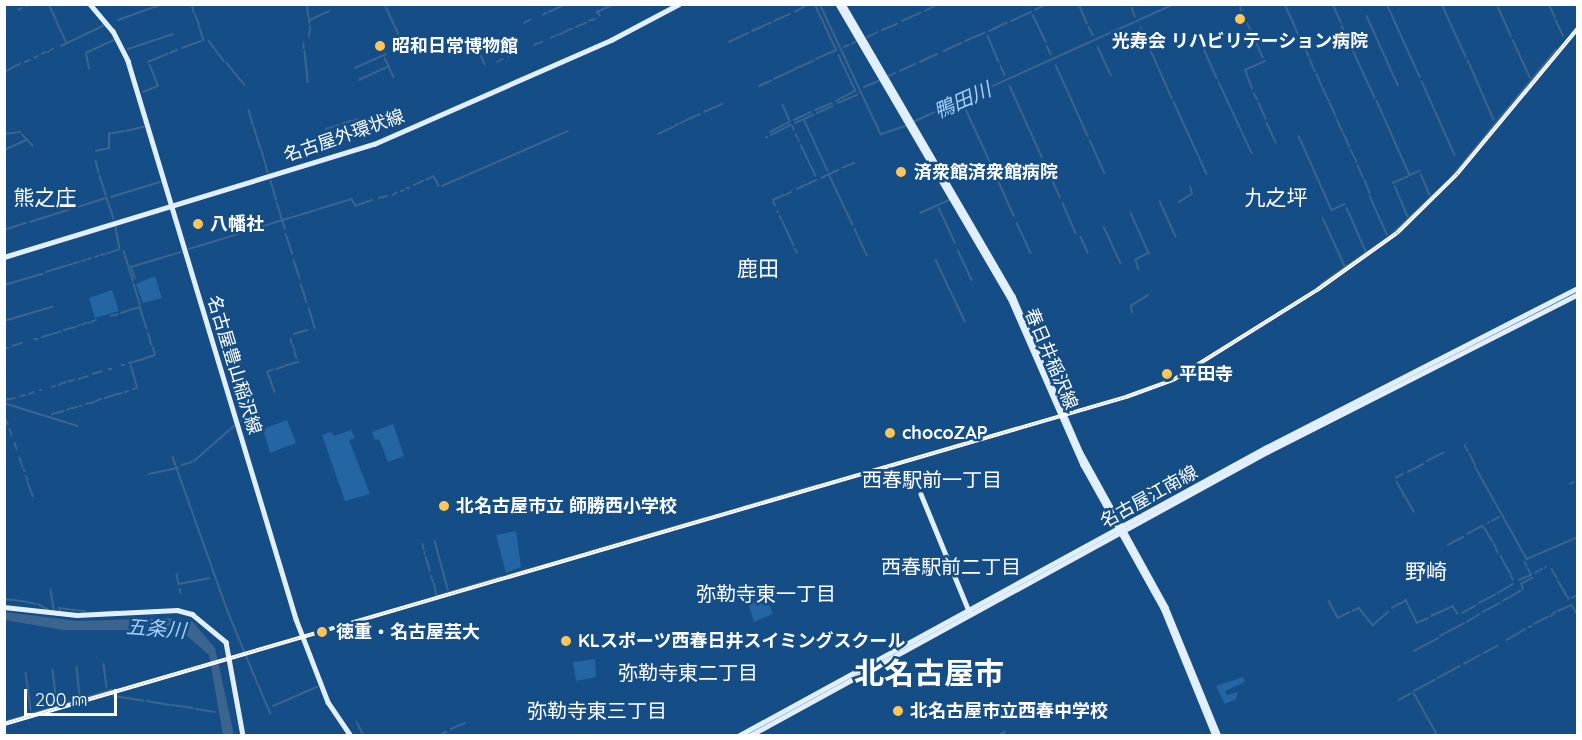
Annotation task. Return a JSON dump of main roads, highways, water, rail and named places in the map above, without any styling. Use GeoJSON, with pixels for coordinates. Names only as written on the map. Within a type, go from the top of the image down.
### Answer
{"type":"FeatureCollection","features":[{"type":"Feature","properties":{"kind":"main road","name":"名古屋豊山稲沢線"},"geometry":{"type":"LineString","coordinates":[[90,4],[113,31],[125,55],[298,627],[327,702],[351,735]]}},
{"type":"Feature","properties":{"kind":"main road","name":"名古屋外環状線"},"geometry":{"type":"LineString","coordinates":[[4,257],[374,144],[611,40],[679,4]]}},
{"type":"Feature","properties":{"kind":"main road","name":"春日井稲沢線"},"geometry":{"type":"LineString","coordinates":[[840,4],[1010,298],[1076,452],[1166,607],[1217,735]]}},
{"type":"Feature","properties":{"kind":"main road","name":"名古屋江南線"},"geometry":{"type":"LineString","coordinates":[[748,735],[1275,443],[1578,288]]}},
{"type":"Feature","properties":{"kind":"main road","name":"名古屋江南線"},"geometry":{"type":"LineString","coordinates":[[738,735],[1267,452],[1578,294]]}},
{"type":"Feature","properties":{"kind":"main road"},"geometry":{"type":"LineString","coordinates":[[921,494],[969,611]]}},
{"type":"Feature","properties":{"kind":"main road"},"geometry":{"type":"LineString","coordinates":[[4,607],[77,615],[177,610],[192,614],[226,642],[243,735]]}},
{"type":"Feature","properties":{"kind":"water","name":"五条川"},"geometry":{"type":"Polygon","coordinates":[[[4,612],[78,621],[168,618],[192,621],[215,648],[234,735],[223,735],[209,655],[186,635],[169,630],[63,630],[5,620],[4,612]]]}},
{"type":"Feature","properties":{"kind":"waterway"},"geometry":{"type":"LineString","coordinates":[[49,4],[56,19]]}},
{"type":"Feature","properties":{"kind":"waterway"},"geometry":{"type":"LineString","coordinates":[[118,20],[163,4]]}},
{"type":"Feature","properties":{"kind":"waterway"},"geometry":{"type":"LineString","coordinates":[[192,4],[194,12]]}},
{"type":"Feature","properties":{"kind":"waterway"},"geometry":{"type":"LineString","coordinates":[[307,4],[310,23]]}},
{"type":"Feature","properties":{"kind":"waterway"},"geometry":{"type":"LineString","coordinates":[[385,4],[394,24]]}},
{"type":"Feature","properties":{"kind":"waterway"},"geometry":{"type":"LineString","coordinates":[[600,16],[597,12],[614,4]]}},
{"type":"Feature","properties":{"kind":"waterway"},"geometry":{"type":"LineString","coordinates":[[795,12],[809,4]]}},
{"type":"Feature","properties":{"kind":"waterway","name":"鴨田川"},"geometry":{"type":"LineString","coordinates":[[820,4],[881,134],[906,126]]}},
{"type":"Feature","properties":{"kind":"waterway"},"geometry":{"type":"LineString","coordinates":[[925,11],[939,4]]}},
{"type":"Feature","properties":{"kind":"waterway"},"geometry":{"type":"LineString","coordinates":[[1035,10],[1047,4]]}},
{"type":"Feature","properties":{"kind":"waterway"},"geometry":{"type":"LineString","coordinates":[[1079,4],[1087,23]]}},
{"type":"Feature","properties":{"kind":"waterway","name":"鴨田川"},"geometry":{"type":"LineString","coordinates":[[913,122],[1174,4]]}},
{"type":"Feature","properties":{"kind":"waterway"},"geometry":{"type":"LineString","coordinates":[[1285,4],[1301,40]]}},
{"type":"Feature","properties":{"kind":"waterway"},"geometry":{"type":"LineString","coordinates":[[1333,4],[1341,22]]}},
{"type":"Feature","properties":{"kind":"waterway"},"geometry":{"type":"LineString","coordinates":[[1442,4],[1466,57]]}},
{"type":"Feature","properties":{"kind":"waterway"},"geometry":{"type":"LineString","coordinates":[[1497,4],[1511,36]]}},
{"type":"Feature","properties":{"kind":"waterway"},"geometry":{"type":"LineString","coordinates":[[1549,4],[1555,17]]}},
{"type":"Feature","properties":{"kind":"waterway"},"geometry":{"type":"LineString","coordinates":[[26,6],[30,5]]}},
{"type":"Feature","properties":{"kind":"waterway"},"geometry":{"type":"LineString","coordinates":[[549,12],[562,6]]}},
{"type":"Feature","properties":{"kind":"waterway"},"geometry":{"type":"LineString","coordinates":[[816,6],[836,49]]}},
{"type":"Feature","properties":{"kind":"waterway"},"geometry":{"type":"LineString","coordinates":[[1388,6],[1420,77]]}},
{"type":"Feature","properties":{"kind":"waterway"},"geometry":{"type":"LineString","coordinates":[[18,10],[22,8]]}},
{"type":"Feature","properties":{"kind":"waterway"},"geometry":{"type":"LineString","coordinates":[[1132,8],[1135,16]]}},
{"type":"Feature","properties":{"kind":"waterway"},"geometry":{"type":"LineString","coordinates":[[1241,9],[1263,57]]}},
{"type":"Feature","properties":{"kind":"waterway"},"geometry":{"type":"LineString","coordinates":[[310,20],[329,11]]}},
{"type":"Feature","properties":{"kind":"waterway"},"geometry":{"type":"LineString","coordinates":[[1011,21],[1031,12]]}},
{"type":"Feature","properties":{"kind":"waterway"},"geometry":{"type":"LineString","coordinates":[[902,21],[920,13]]}},
{"type":"Feature","properties":{"kind":"waterway"},"geometry":{"type":"LineString","coordinates":[[774,21],[790,14]]}},
{"type":"Feature","properties":{"kind":"waterway"},"geometry":{"type":"LineString","coordinates":[[1033,15],[1046,42]]}},
{"type":"Feature","properties":{"kind":"waterway"},"geometry":{"type":"LineString","coordinates":[[1367,16],[1398,85]]}},
{"type":"Feature","properties":{"kind":"waterway"},"geometry":{"type":"LineString","coordinates":[[196,17],[199,23]]}},
{"type":"Feature","properties":{"kind":"waterway"},"geometry":{"type":"LineString","coordinates":[[524,23],[530,20]]}},
{"type":"Feature","properties":{"kind":"waterway"},"geometry":{"type":"LineString","coordinates":[[1556,20],[1563,35]]}},
{"type":"Feature","properties":{"kind":"waterway"},"geometry":{"type":"LineString","coordinates":[[57,22],[67,43]]}},
{"type":"Feature","properties":{"kind":"waterway"},"geometry":{"type":"LineString","coordinates":[[576,27],[586,23]]}},
{"type":"Feature","properties":{"kind":"waterway"},"geometry":{"type":"LineString","coordinates":[[752,31],[770,23]]}},
{"type":"Feature","properties":{"kind":"waterway"},"geometry":{"type":"LineString","coordinates":[[989,31],[1006,23]]}},
{"type":"Feature","properties":{"kind":"waterway"},"geometry":{"type":"LineString","coordinates":[[882,30],[897,24]]}},
{"type":"Feature","properties":{"kind":"waterway"},"geometry":{"type":"LineString","coordinates":[[199,25],[204,40]]}},
{"type":"Feature","properties":{"kind":"waterway"},"geometry":{"type":"LineString","coordinates":[[61,46],[103,26]]}},
{"type":"Feature","properties":{"kind":"waterway"},"geometry":{"type":"LineString","coordinates":[[395,26],[404,45]]}},
{"type":"Feature","properties":{"kind":"waterway"},"geometry":{"type":"LineString","coordinates":[[1342,26],[1375,98]]}},
{"type":"Feature","properties":{"kind":"waterway"},"geometry":{"type":"LineString","coordinates":[[1089,27],[1093,35]]}},
{"type":"Feature","properties":{"kind":"waterway"},"geometry":{"type":"LineString","coordinates":[[1141,28],[1172,98]]}},
{"type":"Feature","properties":{"kind":"waterway"},"geometry":{"type":"LineString","coordinates":[[568,30],[572,29]]}},
{"type":"Feature","properties":{"kind":"waterway"},"geometry":{"type":"LineString","coordinates":[[309,34],[310,30]]}},
{"type":"Feature","properties":{"kind":"waterway"},"geometry":{"type":"LineString","coordinates":[[563,33],[567,31]]}},
{"type":"Feature","properties":{"kind":"waterway"},"geometry":{"type":"LineString","coordinates":[[729,42],[748,33]]}},
{"type":"Feature","properties":{"kind":"waterway"},"geometry":{"type":"LineString","coordinates":[[965,41],[984,33]]}},
{"type":"Feature","properties":{"kind":"waterway"},"geometry":{"type":"LineString","coordinates":[[128,49],[173,34]]}},
{"type":"Feature","properties":{"kind":"waterway"},"geometry":{"type":"LineString","coordinates":[[867,37],[874,34]]}},
{"type":"Feature","properties":{"kind":"waterway"},"geometry":{"type":"LineString","coordinates":[[551,38],[555,36]]}},
{"type":"Feature","properties":{"kind":"waterway"},"geometry":{"type":"LineString","coordinates":[[988,36],[999,62]]}},
{"type":"Feature","properties":{"kind":"waterway"},"geometry":{"type":"LineString","coordinates":[[1199,37],[1217,78]]}},
{"type":"Feature","properties":{"kind":"waterway"},"geometry":{"type":"LineString","coordinates":[[89,69],[86,53],[114,40]]}},
{"type":"Feature","properties":{"kind":"waterway"},"geometry":{"type":"LineString","coordinates":[[1513,40],[1530,77]]}},
{"type":"Feature","properties":{"kind":"waterway"},"geometry":{"type":"LineString","coordinates":[[182,48],[201,41]]}},
{"type":"Feature","properties":{"kind":"waterway"},"geometry":{"type":"LineString","coordinates":[[209,41],[224,61]]}},
{"type":"Feature","properties":{"kind":"waterway"},"geometry":{"type":"LineString","coordinates":[[534,45],[542,42]]}},
{"type":"Feature","properties":{"kind":"waterway"},"geometry":{"type":"LineString","coordinates":[[304,43],[304,48]]}},
{"type":"Feature","properties":{"kind":"waterway"},"geometry":{"type":"LineString","coordinates":[[944,51],[961,43]]}},
{"type":"Feature","properties":{"kind":"waterway"},"geometry":{"type":"LineString","coordinates":[[1303,43],[1309,56]]}},
{"type":"Feature","properties":{"kind":"waterway"},"geometry":{"type":"LineString","coordinates":[[476,44],[485,64]]}},
{"type":"Feature","properties":{"kind":"waterway"},"geometry":{"type":"LineString","coordinates":[[844,47],[849,45]]}},
{"type":"Feature","properties":{"kind":"waterway"},"geometry":{"type":"LineString","coordinates":[[1047,46],[1051,54]]}},
{"type":"Feature","properties":{"kind":"waterway"},"geometry":{"type":"LineString","coordinates":[[1098,47],[1111,75]]}},
{"type":"Feature","properties":{"kind":"waterway"},"geometry":{"type":"LineString","coordinates":[[170,53],[177,50]]}},
{"type":"Feature","properties":{"kind":"waterway"},"geometry":{"type":"LineString","coordinates":[[816,59],[836,50]]}},
{"type":"Feature","properties":{"kind":"waterway"},"geometry":{"type":"LineString","coordinates":[[1450,179],[1556,50]]}},
{"type":"Feature","properties":{"kind":"waterway"},"geometry":{"type":"LineString","coordinates":[[305,51],[308,82]]}},
{"type":"Feature","properties":{"kind":"waterway"},"geometry":{"type":"LineString","coordinates":[[42,54],[46,52]]}},
{"type":"Feature","properties":{"kind":"waterway"},"geometry":{"type":"LineString","coordinates":[[148,62],[167,54]]}},
{"type":"Feature","properties":{"kind":"waterway"},"geometry":{"type":"LineString","coordinates":[[355,68],[386,54]]}},
{"type":"Feature","properties":{"kind":"waterway"},"geometry":{"type":"LineString","coordinates":[[508,57],[513,54]]}},
{"type":"Feature","properties":{"kind":"waterway"},"geometry":{"type":"LineString","coordinates":[[920,62],[937,54]]}},
{"type":"Feature","properties":{"kind":"waterway"},"geometry":{"type":"LineString","coordinates":[[839,55],[856,91]]}},
{"type":"Feature","properties":{"kind":"waterway"},"geometry":{"type":"LineString","coordinates":[[34,58],[38,56]]}},
{"type":"Feature","properties":{"kind":"waterway"},"geometry":{"type":"LineString","coordinates":[[385,58],[394,77]]}},
{"type":"Feature","properties":{"kind":"waterway"},"geometry":{"type":"LineString","coordinates":[[1310,59],[1315,71]]}},
{"type":"Feature","properties":{"kind":"waterway"},"geometry":{"type":"LineString","coordinates":[[25,62],[30,60]]}},
{"type":"Feature","properties":{"kind":"waterway"},"geometry":{"type":"LineString","coordinates":[[1468,60],[1494,120]]}},
{"type":"Feature","properties":{"kind":"waterway"},"geometry":{"type":"LineString","coordinates":[[795,69],[813,61]]}},
{"type":"Feature","properties":{"kind":"waterway"},"geometry":{"type":"LineString","coordinates":[[1252,89],[1245,70],[1265,61]]}},
{"type":"Feature","properties":{"kind":"waterway"},"geometry":{"type":"LineString","coordinates":[[227,63],[245,85]]}},
{"type":"Feature","properties":{"kind":"waterway"},"geometry":{"type":"LineString","coordinates":[[4,72],[20,64]]}},
{"type":"Feature","properties":{"kind":"waterway"},"geometry":{"type":"LineString","coordinates":[[900,71],[915,64]]}},
{"type":"Feature","properties":{"kind":"waterway"},"geometry":{"type":"LineString","coordinates":[[1056,65],[1088,136]]}},
{"type":"Feature","properties":{"kind":"waterway"},"geometry":{"type":"LineString","coordinates":[[143,92],[158,86],[150,66]]}},
{"type":"Feature","properties":{"kind":"waterway"},"geometry":{"type":"LineString","coordinates":[[359,80],[389,66]]}},
{"type":"Feature","properties":{"kind":"waterway"},"geometry":{"type":"LineString","coordinates":[[1001,66],[1005,75]]}},
{"type":"Feature","properties":{"kind":"waterway"},"geometry":{"type":"LineString","coordinates":[[774,79],[793,70]]}},
{"type":"Feature","properties":{"kind":"waterway"},"geometry":{"type":"LineString","coordinates":[[1317,74],[1322,86]]}},
{"type":"Feature","properties":{"kind":"waterway"},"geometry":{"type":"LineString","coordinates":[[759,86],[771,81]]}},
{"type":"Feature","properties":{"kind":"waterway"},"geometry":{"type":"LineString","coordinates":[[864,87],[879,81]]}},
{"type":"Feature","properties":{"kind":"waterway"},"geometry":{"type":"LineString","coordinates":[[1422,81],[1455,155]]}},
{"type":"Feature","properties":{"kind":"waterway"},"geometry":{"type":"LineString","coordinates":[[1219,82],[1252,153]]}},
{"type":"Feature","properties":{"kind":"waterway"},"geometry":{"type":"LineString","coordinates":[[1010,86],[1042,157]]}},
{"type":"Feature","properties":{"kind":"waterway"},"geometry":{"type":"LineString","coordinates":[[1323,88],[1329,101]]}},
{"type":"Feature","properties":{"kind":"waterway"},"geometry":{"type":"LineString","coordinates":[[836,101],[855,91]]}},
{"type":"Feature","properties":{"kind":"waterway"},"geometry":{"type":"LineString","coordinates":[[1254,93],[1257,99]]}},
{"type":"Feature","properties":{"kind":"waterway"},"geometry":{"type":"LineString","coordinates":[[838,103],[857,95]]}},
{"type":"Feature","properties":{"kind":"waterway"},"geometry":{"type":"LineString","coordinates":[[1377,101],[1410,175],[1419,171]]}},
{"type":"Feature","properties":{"kind":"waterway"},"geometry":{"type":"LineString","coordinates":[[1174,102],[1207,174]]}},
{"type":"Feature","properties":{"kind":"waterway"},"geometry":{"type":"LineString","coordinates":[[815,110],[832,103]]}},
{"type":"Feature","properties":{"kind":"waterway"},"geometry":{"type":"LineString","coordinates":[[1259,103],[1266,119]]}},
{"type":"Feature","properties":{"kind":"waterway"},"geometry":{"type":"LineString","coordinates":[[1330,103],[1336,116]]}},
{"type":"Feature","properties":{"kind":"waterway"},"geometry":{"type":"LineString","coordinates":[[704,112],[722,104]]}},
{"type":"Feature","properties":{"kind":"waterway"},"geometry":{"type":"LineString","coordinates":[[783,105],[790,121]]}},
{"type":"Feature","properties":{"kind":"waterway"},"geometry":{"type":"LineString","coordinates":[[817,113],[833,106]]}},
{"type":"Feature","properties":{"kind":"waterway"},"geometry":{"type":"LineString","coordinates":[[965,107],[997,177]]}},
{"type":"Feature","properties":{"kind":"waterway"},"geometry":{"type":"LineString","coordinates":[[249,110],[253,124]]}},
{"type":"Feature","properties":{"kind":"waterway"},"geometry":{"type":"LineString","coordinates":[[794,120],[811,112]]}},
{"type":"Feature","properties":{"kind":"waterway"},"geometry":{"type":"LineString","coordinates":[[689,119],[700,114]]}},
{"type":"Feature","properties":{"kind":"waterway"},"geometry":{"type":"LineString","coordinates":[[795,123],[813,115]]}},
{"type":"Feature","properties":{"kind":"waterway"},"geometry":{"type":"LineString","coordinates":[[353,121],[358,119]]}},
{"type":"Feature","properties":{"kind":"waterway"},"geometry":{"type":"LineString","coordinates":[[804,119],[828,171]]}},
{"type":"Feature","properties":{"kind":"waterway"},"geometry":{"type":"LineString","coordinates":[[1337,119],[1343,132]]}},
{"type":"Feature","properties":{"kind":"waterway"},"geometry":{"type":"LineString","coordinates":[[681,123],[687,120]]}},
{"type":"Feature","properties":{"kind":"waterway"},"geometry":{"type":"LineString","coordinates":[[342,124],[350,121]]}},
{"type":"Feature","properties":{"kind":"waterway"},"geometry":{"type":"LineString","coordinates":[[770,132],[790,122]]}},
{"type":"Feature","properties":{"kind":"waterway"},"geometry":{"type":"LineString","coordinates":[[1267,123],[1276,142]]}},
{"type":"Feature","properties":{"kind":"waterway"},"geometry":{"type":"LineString","coordinates":[[335,126],[339,125]]}},
{"type":"Feature","properties":{"kind":"waterway"},"geometry":{"type":"LineString","coordinates":[[771,135],[791,125]]}},
{"type":"Feature","properties":{"kind":"waterway"},"geometry":{"type":"LineString","coordinates":[[793,126],[794,130]]}},
{"type":"Feature","properties":{"kind":"waterway"},"geometry":{"type":"LineString","coordinates":[[126,131],[144,127]]}},
{"type":"Feature","properties":{"kind":"waterway"},"geometry":{"type":"LineString","coordinates":[[254,127],[261,149]]}},
{"type":"Feature","properties":{"kind":"waterway"},"geometry":{"type":"LineString","coordinates":[[658,134],[673,127]]}},
{"type":"Feature","properties":{"kind":"waterway"},"geometry":{"type":"LineString","coordinates":[[96,151],[109,148],[109,134],[124,131]]}},
{"type":"Feature","properties":{"kind":"waterway"},"geometry":{"type":"LineString","coordinates":[[543,142],[568,131]]}},
{"type":"Feature","properties":{"kind":"waterway"},"geometry":{"type":"LineString","coordinates":[[4,134],[20,132]]}},
{"type":"Feature","properties":{"kind":"waterway"},"geometry":{"type":"LineString","coordinates":[[22,134],[33,146]]}},
{"type":"Feature","properties":{"kind":"waterway"},"geometry":{"type":"LineString","coordinates":[[796,134],[798,138]]}},
{"type":"Feature","properties":{"kind":"waterway"},"geometry":{"type":"LineString","coordinates":[[1344,134],[1350,147]]}},
{"type":"Feature","properties":{"kind":"waterway"},"geometry":{"type":"LineString","coordinates":[[1299,136],[1332,210],[1345,204]]}},
{"type":"Feature","properties":{"kind":"waterway"},"geometry":{"type":"LineString","coordinates":[[4,150],[26,140]]}},
{"type":"Feature","properties":{"kind":"waterway"},"geometry":{"type":"LineString","coordinates":[[1090,140],[1105,173]]}},
{"type":"Feature","properties":{"kind":"waterway"},"geometry":{"type":"LineString","coordinates":[[497,162],[541,143]]}},
{"type":"Feature","properties":{"kind":"waterway"},"geometry":{"type":"LineString","coordinates":[[801,145],[816,176]]}},
{"type":"Feature","properties":{"kind":"waterway"},"geometry":{"type":"LineString","coordinates":[[1351,150],[1357,162]]}},
{"type":"Feature","properties":{"kind":"waterway"},"geometry":{"type":"LineString","coordinates":[[262,151],[268,172]]}},
{"type":"Feature","properties":{"kind":"waterway"},"geometry":{"type":"LineString","coordinates":[[96,161],[99,173]]}},
{"type":"Feature","properties":{"kind":"waterway"},"geometry":{"type":"LineString","coordinates":[[1044,161],[1049,173]]}},
{"type":"Feature","properties":{"kind":"waterway"},"geometry":{"type":"LineString","coordinates":[[442,186],[495,163]]}},
{"type":"Feature","properties":{"kind":"waterway"},"geometry":{"type":"LineString","coordinates":[[842,168],[854,163]]}},
{"type":"Feature","properties":{"kind":"waterway"},"geometry":{"type":"LineString","coordinates":[[1358,165],[1363,177]]}},
{"type":"Feature","properties":{"kind":"waterway"},"geometry":{"type":"LineString","coordinates":[[821,178],[838,170]]}},
{"type":"Feature","properties":{"kind":"waterway"},"geometry":{"type":"LineString","coordinates":[[829,174],[853,225]]}},
{"type":"Feature","properties":{"kind":"waterway"},"geometry":{"type":"LineString","coordinates":[[1421,174],[1430,195]]}},
{"type":"Feature","properties":{"kind":"waterway"},"geometry":{"type":"LineString","coordinates":[[100,176],[106,195]]}},
{"type":"Feature","properties":{"kind":"waterway"},"geometry":{"type":"LineString","coordinates":[[434,176],[439,186]]}},
{"type":"Feature","properties":{"kind":"waterway"},"geometry":{"type":"LineString","coordinates":[[1051,176],[1060,197]]}},
{"type":"Feature","properties":{"kind":"waterway"},"geometry":{"type":"LineString","coordinates":[[1393,183],[1409,176]]}},
{"type":"Feature","properties":{"kind":"waterway"},"geometry":{"type":"LineString","coordinates":[[426,180],[432,177]]}},
{"type":"Feature","properties":{"kind":"waterway"},"geometry":{"type":"LineString","coordinates":[[797,189],[816,180]]}},
{"type":"Feature","properties":{"kind":"waterway"},"geometry":{"type":"LineString","coordinates":[[1365,180],[1370,193]]}},
{"type":"Feature","properties":{"kind":"waterway"},"geometry":{"type":"LineString","coordinates":[[271,181],[276,199]]}},
{"type":"Feature","properties":{"kind":"waterway"},"geometry":{"type":"LineString","coordinates":[[414,185],[423,181]]}},
{"type":"Feature","properties":{"kind":"waterway"},"geometry":{"type":"LineString","coordinates":[[111,197],[160,182]]}},
{"type":"Feature","properties":{"kind":"waterway"},"geometry":{"type":"LineString","coordinates":[[999,182],[1014,216]]}},
{"type":"Feature","properties":{"kind":"waterway"},"geometry":{"type":"LineString","coordinates":[[1321,284],[1389,237],[1446,183]]}},
{"type":"Feature","properties":{"kind":"waterway"},"geometry":{"type":"LineString","coordinates":[[1395,186],[1408,216]]}},
{"type":"Feature","properties":{"kind":"waterway"},"geometry":{"type":"LineString","coordinates":[[1179,202],[1192,194],[1190,187]]}},
{"type":"Feature","properties":{"kind":"waterway"},"geometry":{"type":"LineString","coordinates":[[786,195],[791,192]]}},
{"type":"Feature","properties":{"kind":"waterway"},"geometry":{"type":"LineString","coordinates":[[775,206],[773,200],[784,195]]}},
{"type":"Feature","properties":{"kind":"waterway"},"geometry":{"type":"LineString","coordinates":[[379,198],[387,196]]}},
{"type":"Feature","properties":{"kind":"waterway"},"geometry":{"type":"LineString","coordinates":[[1370,196],[1387,234]]}},
{"type":"Feature","properties":{"kind":"waterway"},"geometry":{"type":"LineString","coordinates":[[30,222],[106,198]]}},
{"type":"Feature","properties":{"kind":"waterway"},"geometry":{"type":"LineString","coordinates":[[107,198],[114,219]]}},
{"type":"Feature","properties":{"kind":"waterway"},"geometry":{"type":"LineString","coordinates":[[319,209],[352,199],[356,206]]}},
{"type":"Feature","properties":{"kind":"waterway"},"geometry":{"type":"LineString","coordinates":[[366,202],[372,200]]}},
{"type":"Feature","properties":{"kind":"waterway"},"geometry":{"type":"LineString","coordinates":[[920,213],[949,200]]}},
{"type":"Feature","properties":{"kind":"waterway"},"geometry":{"type":"LineString","coordinates":[[1160,201],[1176,237]]}},
{"type":"Feature","properties":{"kind":"waterway"},"geometry":{"type":"LineString","coordinates":[[277,202],[285,229]]}},
{"type":"Feature","properties":{"kind":"waterway"},"geometry":{"type":"LineString","coordinates":[[358,205],[364,203]]}},
{"type":"Feature","properties":{"kind":"waterway"},"geometry":{"type":"LineString","coordinates":[[1063,203],[1076,233]]}},
{"type":"Feature","properties":{"kind":"waterway"},"geometry":{"type":"LineString","coordinates":[[939,208],[955,243]]}},
{"type":"Feature","properties":{"kind":"waterway"},"geometry":{"type":"LineString","coordinates":[[1347,208],[1366,251]]}},
{"type":"Feature","properties":{"kind":"waterway"},"geometry":{"type":"LineString","coordinates":[[260,227],[316,210]]}},
{"type":"Feature","properties":{"kind":"waterway"},"geometry":{"type":"LineString","coordinates":[[1131,213],[1149,253],[1136,260],[1139,270]]}},
{"type":"Feature","properties":{"kind":"waterway"},"geometry":{"type":"LineString","coordinates":[[780,216],[782,220]]}},
{"type":"Feature","properties":{"kind":"waterway"},"geometry":{"type":"LineString","coordinates":[[1323,218],[1345,266]]}},
{"type":"Feature","properties":{"kind":"waterway"},"geometry":{"type":"LineString","coordinates":[[783,222],[794,246]]}},
{"type":"Feature","properties":{"kind":"waterway"},"geometry":{"type":"LineString","coordinates":[[4,230],[26,223]]}},
{"type":"Feature","properties":{"kind":"waterway"},"geometry":{"type":"LineString","coordinates":[[1017,223],[1031,253]]}},
{"type":"Feature","properties":{"kind":"waterway"},"geometry":{"type":"LineString","coordinates":[[116,227],[120,249]]}},
{"type":"Feature","properties":{"kind":"waterway"},"geometry":{"type":"LineString","coordinates":[[1104,227],[1121,263]]}},
{"type":"Feature","properties":{"kind":"waterway"},"geometry":{"type":"LineString","coordinates":[[189,249],[258,228]]}},
{"type":"Feature","properties":{"kind":"waterway"},"geometry":{"type":"LineString","coordinates":[[855,229],[867,255]]}},
{"type":"Feature","properties":{"kind":"waterway"},"geometry":{"type":"LineString","coordinates":[[286,234],[293,254]]}},
{"type":"Feature","properties":{"kind":"waterway"},"geometry":{"type":"LineString","coordinates":[[1081,237],[1088,253]]}},
{"type":"Feature","properties":{"kind":"waterway"},"geometry":{"type":"LineString","coordinates":[[114,251],[118,250]]}},
{"type":"Feature","properties":{"kind":"waterway"},"geometry":{"type":"LineString","coordinates":[[958,250],[972,280]]}},
{"type":"Feature","properties":{"kind":"waterway"},"geometry":{"type":"LineString","coordinates":[[124,251],[133,281]]}},
{"type":"Feature","properties":{"kind":"waterway"},"geometry":{"type":"LineString","coordinates":[[108,253],[112,252]]}},
{"type":"Feature","properties":{"kind":"waterway"},"geometry":{"type":"LineString","coordinates":[[135,279],[131,267],[181,252]]}},
{"type":"Feature","properties":{"kind":"waterway"},"geometry":{"type":"LineString","coordinates":[[101,255],[105,254]]}},
{"type":"Feature","properties":{"kind":"waterway"},"geometry":{"type":"LineString","coordinates":[[82,261],[86,260]]}},
{"type":"Feature","properties":{"kind":"waterway"},"geometry":{"type":"LineString","coordinates":[[294,260],[300,278]]}},
{"type":"Feature","properties":{"kind":"waterway"},"geometry":{"type":"LineString","coordinates":[[936,260],[965,321]]}},
{"type":"Feature","properties":{"kind":"waterway"},"geometry":{"type":"LineString","coordinates":[[74,263],[79,262]]}},
{"type":"Feature","properties":{"kind":"waterway"},"geometry":{"type":"LineString","coordinates":[[46,272],[72,264]]}},
{"type":"Feature","properties":{"kind":"waterway"},"geometry":{"type":"LineString","coordinates":[[4,285],[42,274]]}},
{"type":"Feature","properties":{"kind":"waterway"},"geometry":{"type":"LineString","coordinates":[[134,284],[140,304]]}},
{"type":"Feature","properties":{"kind":"waterway"},"geometry":{"type":"LineString","coordinates":[[301,284],[307,302]]}},
{"type":"Feature","properties":{"kind":"waterway"},"geometry":{"type":"LineString","coordinates":[[1132,313],[1131,306],[1148,295]]}},
{"type":"Feature","properties":{"kind":"waterway"},"geometry":{"type":"LineString","coordinates":[[4,321],[52,307]]}},
{"type":"Feature","properties":{"kind":"waterway"},"geometry":{"type":"LineString","coordinates":[[140,307],[147,329]]}},
{"type":"Feature","properties":{"kind":"waterway"},"geometry":{"type":"LineString","coordinates":[[129,310],[140,307]]}},
{"type":"Feature","properties":{"kind":"waterway"},"geometry":{"type":"LineString","coordinates":[[309,308],[315,328]]}},
{"type":"Feature","properties":{"kind":"waterway"},"geometry":{"type":"LineString","coordinates":[[121,313],[127,311]]}},
{"type":"Feature","properties":{"kind":"waterway"},"geometry":{"type":"LineString","coordinates":[[111,316],[118,314]]}},
{"type":"Feature","properties":{"kind":"waterway"},"geometry":{"type":"LineString","coordinates":[[91,322],[96,320]]}},
{"type":"Feature","properties":{"kind":"waterway"},"geometry":{"type":"LineString","coordinates":[[82,325],[86,323]]}},
{"type":"Feature","properties":{"kind":"waterway"},"geometry":{"type":"LineString","coordinates":[[64,330],[76,327]]}},
{"type":"Feature","properties":{"kind":"waterway"},"geometry":{"type":"LineString","coordinates":[[294,334],[307,330]]}},
{"type":"Feature","properties":{"kind":"waterway"},"geometry":{"type":"LineString","coordinates":[[42,337],[60,332]]}},
{"type":"Feature","properties":{"kind":"waterway"},"geometry":{"type":"LineString","coordinates":[[148,333],[150,337]]}},
{"type":"Feature","properties":{"kind":"waterway"},"geometry":{"type":"LineString","coordinates":[[150,338],[151,343]]}},
{"type":"Feature","properties":{"kind":"waterway"},"geometry":{"type":"LineString","coordinates":[[291,339],[292,343]]}},
{"type":"Feature","properties":{"kind":"waterway"},"geometry":{"type":"LineString","coordinates":[[12,346],[22,343]]}},
{"type":"Feature","properties":{"kind":"waterway"},"geometry":{"type":"LineString","coordinates":[[293,345],[295,350]]}},
{"type":"Feature","properties":{"kind":"waterway"},"geometry":{"type":"LineString","coordinates":[[4,349],[8,348]]}},
{"type":"Feature","properties":{"kind":"waterway"},"geometry":{"type":"LineString","coordinates":[[146,358],[155,355],[153,348]]}},
{"type":"Feature","properties":{"kind":"waterway"},"geometry":{"type":"LineString","coordinates":[[295,352],[297,358]]}},
{"type":"Feature","properties":{"kind":"waterway"},"geometry":{"type":"LineString","coordinates":[[129,363],[144,359]]}},
{"type":"Feature","properties":{"kind":"waterway"},"geometry":{"type":"LineString","coordinates":[[284,366],[298,362]]}},
{"type":"Feature","properties":{"kind":"waterway"},"geometry":{"type":"LineString","coordinates":[[131,365],[137,386]]}},
{"type":"Feature","properties":{"kind":"waterway"},"geometry":{"type":"LineString","coordinates":[[276,369],[283,367]]}},
{"type":"Feature","properties":{"kind":"waterway"},"geometry":{"type":"LineString","coordinates":[[273,370],[268,372],[275,392]]}},
{"type":"Feature","properties":{"kind":"waterway"},"geometry":{"type":"LineString","coordinates":[[93,374],[102,371]]}},
{"type":"Feature","properties":{"kind":"waterway"},"geometry":{"type":"LineString","coordinates":[[79,379],[88,376]]}},
{"type":"Feature","properties":{"kind":"waterway"},"geometry":{"type":"LineString","coordinates":[[59,385],[63,383]]}},
{"type":"Feature","properties":{"kind":"waterway"},"geometry":{"type":"LineString","coordinates":[[133,389],[137,388]]}},
{"type":"Feature","properties":{"kind":"waterway"},"geometry":{"type":"LineString","coordinates":[[29,394],[34,392]]}},
{"type":"Feature","properties":{"kind":"waterway"},"geometry":{"type":"LineString","coordinates":[[105,398],[117,394]]}},
{"type":"Feature","properties":{"kind":"waterway"},"geometry":{"type":"LineString","coordinates":[[21,396],[25,395]]}},
{"type":"Feature","properties":{"kind":"waterway"},"geometry":{"type":"LineString","coordinates":[[4,400],[15,398]]}},
{"type":"Feature","properties":{"kind":"waterway"},"geometry":{"type":"LineString","coordinates":[[96,401],[101,399]]}},
{"type":"Feature","properties":{"kind":"waterway"},"geometry":{"type":"LineString","coordinates":[[86,404],[94,402]]}},
{"type":"Feature","properties":{"kind":"waterway"},"geometry":{"type":"LineString","coordinates":[[4,403],[78,426]]}},
{"type":"Feature","properties":{"kind":"waterway"},"geometry":{"type":"LineString","coordinates":[[52,414],[64,411]]}},
{"type":"Feature","properties":{"kind":"waterway"},"geometry":{"type":"LineString","coordinates":[[4,415],[8,424]]}},
{"type":"Feature","properties":{"kind":"waterway"},"geometry":{"type":"LineString","coordinates":[[241,421],[244,418]]}},
{"type":"Feature","properties":{"kind":"waterway"},"geometry":{"type":"LineString","coordinates":[[194,461],[234,426]]}},
{"type":"Feature","properties":{"kind":"waterway"},"geometry":{"type":"LineString","coordinates":[[10,429],[12,435]]}},
{"type":"Feature","properties":{"kind":"waterway"},"geometry":{"type":"LineString","coordinates":[[15,443],[17,449]]}},
{"type":"Feature","properties":{"kind":"waterway"},"geometry":{"type":"LineString","coordinates":[[1465,445],[1468,451]]}},
{"type":"Feature","properties":{"kind":"waterway"},"geometry":{"type":"LineString","coordinates":[[1427,461],[1443,453]]}},
{"type":"Feature","properties":{"kind":"waterway"},"geometry":{"type":"LineString","coordinates":[[1470,454],[1475,464]]}},
{"type":"Feature","properties":{"kind":"waterway"},"geometry":{"type":"LineString","coordinates":[[173,457],[229,614],[258,684]]}},
{"type":"Feature","properties":{"kind":"waterway"},"geometry":{"type":"LineString","coordinates":[[20,458],[23,467]]}},
{"type":"Feature","properties":{"kind":"waterway"},"geometry":{"type":"LineString","coordinates":[[182,465],[192,462]]}},
{"type":"Feature","properties":{"kind":"waterway"},"geometry":{"type":"LineString","coordinates":[[1408,472],[1423,464]]}},
{"type":"Feature","properties":{"kind":"waterway"},"geometry":{"type":"LineString","coordinates":[[1475,466],[1527,559],[1578,537]]}},
{"type":"Feature","properties":{"kind":"waterway"},"geometry":{"type":"LineString","coordinates":[[149,474],[178,468]]}},
{"type":"Feature","properties":{"kind":"waterway"},"geometry":{"type":"LineString","coordinates":[[1396,478],[1403,474]]}},
{"type":"Feature","properties":{"kind":"waterway"},"geometry":{"type":"LineString","coordinates":[[26,476],[28,480]]}},
{"type":"Feature","properties":{"kind":"waterway"},"geometry":{"type":"LineString","coordinates":[[28,482],[33,496]]}},
{"type":"Feature","properties":{"kind":"waterway"},"geometry":{"type":"LineString","coordinates":[[1397,482],[1414,512]]}},
{"type":"Feature","properties":{"kind":"waterway"},"geometry":{"type":"LineString","coordinates":[[1570,484],[1574,482]]}},
{"type":"Feature","properties":{"kind":"waterway"},"geometry":{"type":"LineString","coordinates":[[742,507],[817,485]]}},
{"type":"Feature","properties":{"kind":"waterway"},"geometry":{"type":"LineString","coordinates":[[1492,521],[1499,517]]}},
{"type":"Feature","properties":{"kind":"waterway"},"geometry":{"type":"LineString","coordinates":[[588,552],[704,518]]}},
{"type":"Feature","properties":{"kind":"waterway"},"geometry":{"type":"LineString","coordinates":[[1467,534],[1482,526]]}},
{"type":"Feature","properties":{"kind":"waterway"},"geometry":{"type":"LineString","coordinates":[[1484,527],[1490,537]]}},
{"type":"Feature","properties":{"kind":"waterway"},"geometry":{"type":"LineString","coordinates":[[1448,545],[1463,537]]}},
{"type":"Feature","properties":{"kind":"waterway"},"geometry":{"type":"LineString","coordinates":[[1491,538],[1493,542]]}},
{"type":"Feature","properties":{"kind":"waterway"},"geometry":{"type":"LineString","coordinates":[[435,541],[448,589]]}},
{"type":"Feature","properties":{"kind":"waterway"},"geometry":{"type":"LineString","coordinates":[[423,544],[424,549]]}},
{"type":"Feature","properties":{"kind":"waterway"},"geometry":{"type":"LineString","coordinates":[[506,576],[587,553]]}},
{"type":"Feature","properties":{"kind":"waterway"},"geometry":{"type":"LineString","coordinates":[[1501,556],[1504,562]]}},
{"type":"Feature","properties":{"kind":"waterway"},"geometry":{"type":"LineString","coordinates":[[426,557],[430,570]]}},
{"type":"Feature","properties":{"kind":"waterway"},"geometry":{"type":"LineString","coordinates":[[1525,562],[1527,566]]}},
{"type":"Feature","properties":{"kind":"waterway"},"geometry":{"type":"LineString","coordinates":[[1505,564],[1511,574]]}},
{"type":"Feature","properties":{"kind":"waterway"},"geometry":{"type":"LineString","coordinates":[[1519,580],[1531,575],[1528,569]]}},
{"type":"Feature","properties":{"kind":"waterway"},"geometry":{"type":"LineString","coordinates":[[1552,569],[1557,578]]}},
{"type":"Feature","properties":{"kind":"waterway"},"geometry":{"type":"LineString","coordinates":[[1535,573],[1539,571]]}},
{"type":"Feature","properties":{"kind":"waterway"},"geometry":{"type":"LineString","coordinates":[[177,574],[179,584],[209,578]]}},
{"type":"Feature","properties":{"kind":"waterway"},"geometry":{"type":"LineString","coordinates":[[435,588],[437,596],[501,577]]}},
{"type":"Feature","properties":{"kind":"waterway"},"geometry":{"type":"LineString","coordinates":[[1523,590],[1521,584],[1532,578]]}},
{"type":"Feature","properties":{"kind":"waterway"},"geometry":{"type":"LineString","coordinates":[[1498,593],[1513,584]]}},
{"type":"Feature","properties":{"kind":"waterway"},"geometry":{"type":"LineString","coordinates":[[1560,584],[1569,599]]}},
{"type":"Feature","properties":{"kind":"waterway"},"geometry":{"type":"LineString","coordinates":[[180,589],[181,593]]}},
{"type":"Feature","properties":{"kind":"waterway"},"geometry":{"type":"LineString","coordinates":[[51,590],[54,610]]}},
{"type":"Feature","properties":{"kind":"waterway"},"geometry":{"type":"LineString","coordinates":[[1503,601],[1520,591]]}},
{"type":"Feature","properties":{"kind":"waterway"},"geometry":{"type":"LineString","coordinates":[[1479,603],[1495,595]]}},
{"type":"Feature","properties":{"kind":"waterway"},"geometry":{"type":"LineString","coordinates":[[1572,598],[1578,595]]}},
{"type":"Feature","properties":{"kind":"waterway"},"geometry":{"type":"LineString","coordinates":[[4,599],[22,601]]}},
{"type":"Feature","properties":{"kind":"waterway"},"geometry":{"type":"LineString","coordinates":[[1402,603],[1406,600],[1417,623],[1428,618]]}},
{"type":"Feature","properties":{"kind":"waterway"},"geometry":{"type":"LineString","coordinates":[[23,601],[36,604]]}},
{"type":"Feature","properties":{"kind":"waterway"},"geometry":{"type":"LineString","coordinates":[[1329,601],[1338,618],[1350,612]]}},
{"type":"Feature","properties":{"kind":"waterway"},"geometry":{"type":"LineString","coordinates":[[1392,608],[1401,603]]}},
{"type":"Feature","properties":{"kind":"waterway"},"geometry":{"type":"LineString","coordinates":[[1483,612],[1500,603]]}},
{"type":"Feature","properties":{"kind":"waterway"},"geometry":{"type":"LineString","coordinates":[[38,604],[49,610]]}},
{"type":"Feature","properties":{"kind":"waterway"},"geometry":{"type":"LineString","coordinates":[[1558,611],[1572,605],[1578,615]]}},
{"type":"Feature","properties":{"kind":"waterway"},"geometry":{"type":"LineString","coordinates":[[1431,616],[1453,606],[1458,614]]}},
{"type":"Feature","properties":{"kind":"waterway"},"geometry":{"type":"LineString","coordinates":[[1462,613],[1475,606]]}},
{"type":"Feature","properties":{"kind":"waterway"},"geometry":{"type":"LineString","coordinates":[[60,611],[59,608],[85,611]]}},
{"type":"Feature","properties":{"kind":"waterway"},"geometry":{"type":"LineString","coordinates":[[1353,611],[1359,608],[1373,625],[1388,612]]}},
{"type":"Feature","properties":{"kind":"waterway","name":"五条川"},"geometry":{"type":"LineString","coordinates":[[95,613],[118,611]]}},
{"type":"Feature","properties":{"kind":"waterway"},"geometry":{"type":"LineString","coordinates":[[1551,616],[1555,612]]}},
{"type":"Feature","properties":{"kind":"waterway"},"geometry":{"type":"LineString","coordinates":[[1467,622],[1480,614]]}},
{"type":"Feature","properties":{"kind":"waterway"},"geometry":{"type":"LineString","coordinates":[[1534,624],[1548,617]]}},
{"type":"Feature","properties":{"kind":"waterway"},"geometry":{"type":"LineString","coordinates":[[1440,636],[1464,623]]}},
{"type":"Feature","properties":{"kind":"waterway"},"geometry":{"type":"LineString","coordinates":[[1507,640],[1525,629]]}},
{"type":"Feature","properties":{"kind":"waterway"},"geometry":{"type":"LineString","coordinates":[[1414,651],[1438,638]]}},
{"type":"Feature","properties":{"kind":"waterway"},"geometry":{"type":"LineString","coordinates":[[1484,653],[1497,646]]}},
{"type":"Feature","properties":{"kind":"waterway"},"geometry":{"type":"LineString","coordinates":[[1464,664],[1480,655]]}},
{"type":"Feature","properties":{"kind":"waterway"},"geometry":{"type":"LineString","coordinates":[[104,664],[107,687]]}},
{"type":"Feature","properties":{"kind":"waterway"},"geometry":{"type":"LineString","coordinates":[[1438,678],[1460,666]]}},
{"type":"Feature","properties":{"kind":"waterway"},"geometry":{"type":"LineString","coordinates":[[77,667],[80,695]]}},
{"type":"Feature","properties":{"kind":"waterway"},"geometry":{"type":"LineString","coordinates":[[53,670],[57,703]]}},
{"type":"Feature","properties":{"kind":"waterway"},"geometry":{"type":"LineString","coordinates":[[26,673],[31,710]]}},
{"type":"Feature","properties":{"kind":"waterway"},"geometry":{"type":"LineString","coordinates":[[1414,691],[1435,680]]}},
{"type":"Feature","properties":{"kind":"waterway"},"geometry":{"type":"LineString","coordinates":[[259,686],[271,714]]}},
{"type":"Feature","properties":{"kind":"waterway"},"geometry":{"type":"LineString","coordinates":[[273,706],[317,687]]}},
{"type":"Feature","properties":{"kind":"waterway"},"geometry":{"type":"LineString","coordinates":[[4,722],[111,690],[114,696],[144,701]]}},
{"type":"Feature","properties":{"kind":"waterway"},"geometry":{"type":"LineString","coordinates":[[1414,693],[1438,736]]}},
{"type":"Feature","properties":{"kind":"waterway"},"geometry":{"type":"LineString","coordinates":[[1399,700],[1410,694]]}},
{"type":"Feature","properties":{"kind":"waterway"},"geometry":{"type":"LineString","coordinates":[[147,701],[170,705]]}},
{"type":"Feature","properties":{"kind":"waterway"},"geometry":{"type":"LineString","coordinates":[[172,705],[193,708]]}},
{"type":"Feature","properties":{"kind":"waterway"},"geometry":{"type":"LineString","coordinates":[[196,709],[215,712]]}},
{"type":"Feature","properties":{"kind":"waterway"},"geometry":{"type":"LineString","coordinates":[[357,722],[364,736]]}},
{"type":"Feature","properties":{"kind":"waterway"},"geometry":{"type":"LineString","coordinates":[[451,729],[465,723]]}},
{"type":"Feature","properties":{"kind":"waterway"},"geometry":{"type":"LineString","coordinates":[[439,736],[446,732]]}},
{"type":"Feature","properties":{"kind":"waterway"},"geometry":{"type":"LineString","coordinates":[[998,736],[1005,732]]}},
{"type":"Feature","properties":{"kind":"railway"},"geometry":{"type":"LineString","coordinates":[[4,724],[1126,397],[1173,380],[1317,290],[1397,233],[1457,174],[1578,28]]}},
{"type":"Feature","properties":{"kind":"place","name":"光寿会 リハビリテーション病院"},"geometry":{"type":"Point","coordinates":[1240,19]}},
{"type":"Feature","properties":{"kind":"place","name":"昭和日常博物館"},"geometry":{"type":"Point","coordinates":[380,46]}},
{"type":"Feature","properties":{"kind":"place","name":"済衆館済衆館病院"},"geometry":{"type":"Point","coordinates":[901,172]}},
{"type":"Feature","properties":{"kind":"place","name":"八幡社"},"geometry":{"type":"Point","coordinates":[198,224]}},
{"type":"Feature","properties":{"kind":"place","name":"平田寺"},"geometry":{"type":"Point","coordinates":[1167,374]}},
{"type":"Feature","properties":{"kind":"place","name":"chocoZAP"},"geometry":{"type":"Point","coordinates":[890,433]}},
{"type":"Feature","properties":{"kind":"place","name":"北名古屋市立 師勝西小学校"},"geometry":{"type":"Point","coordinates":[444,506]}},
{"type":"Feature","properties":{"kind":"place","name":"徳重・名古屋芸大"},"geometry":{"type":"Point","coordinates":[322,632]}},
{"type":"Feature","properties":{"kind":"place","name":"KLスポーツ西春日井スイミングスクール"},"geometry":{"type":"Point","coordinates":[566,641]}},
{"type":"Feature","properties":{"kind":"place","name":"北名古屋市立西春中学校"},"geometry":{"type":"Point","coordinates":[898,711]}},
{"type":"Feature","properties":{"kind":"district","name":"熊之庄"},"geometry":{"type":"Point","coordinates":[45,197]}},
{"type":"Feature","properties":{"kind":"district","name":"九之坪"},"geometry":{"type":"Point","coordinates":[1276,197]}},
{"type":"Feature","properties":{"kind":"district","name":"鹿田"},"geometry":{"type":"Point","coordinates":[758,268]}},
{"type":"Feature","properties":{"kind":"district","name":"西春駅前一丁目"},"geometry":{"type":"Point","coordinates":[932,479]}},
{"type":"Feature","properties":{"kind":"district","name":"西春駅前二丁目"},"geometry":{"type":"Point","coordinates":[951,566]}},
{"type":"Feature","properties":{"kind":"district","name":"野崎"},"geometry":{"type":"Point","coordinates":[1426,571]}},
{"type":"Feature","properties":{"kind":"district","name":"弥勒寺東一丁目"},"geometry":{"type":"Point","coordinates":[766,593]}},
{"type":"Feature","properties":{"kind":"district","name":"弥勒寺東二丁目"},"geometry":{"type":"Point","coordinates":[688,672]}},
{"type":"Feature","properties":{"kind":"district","name":"北名古屋市"},"geometry":{"type":"Point","coordinates":[929,673]}},
{"type":"Feature","properties":{"kind":"district","name":"弥勒寺東三丁目"},"geometry":{"type":"Point","coordinates":[597,710]}}]}
